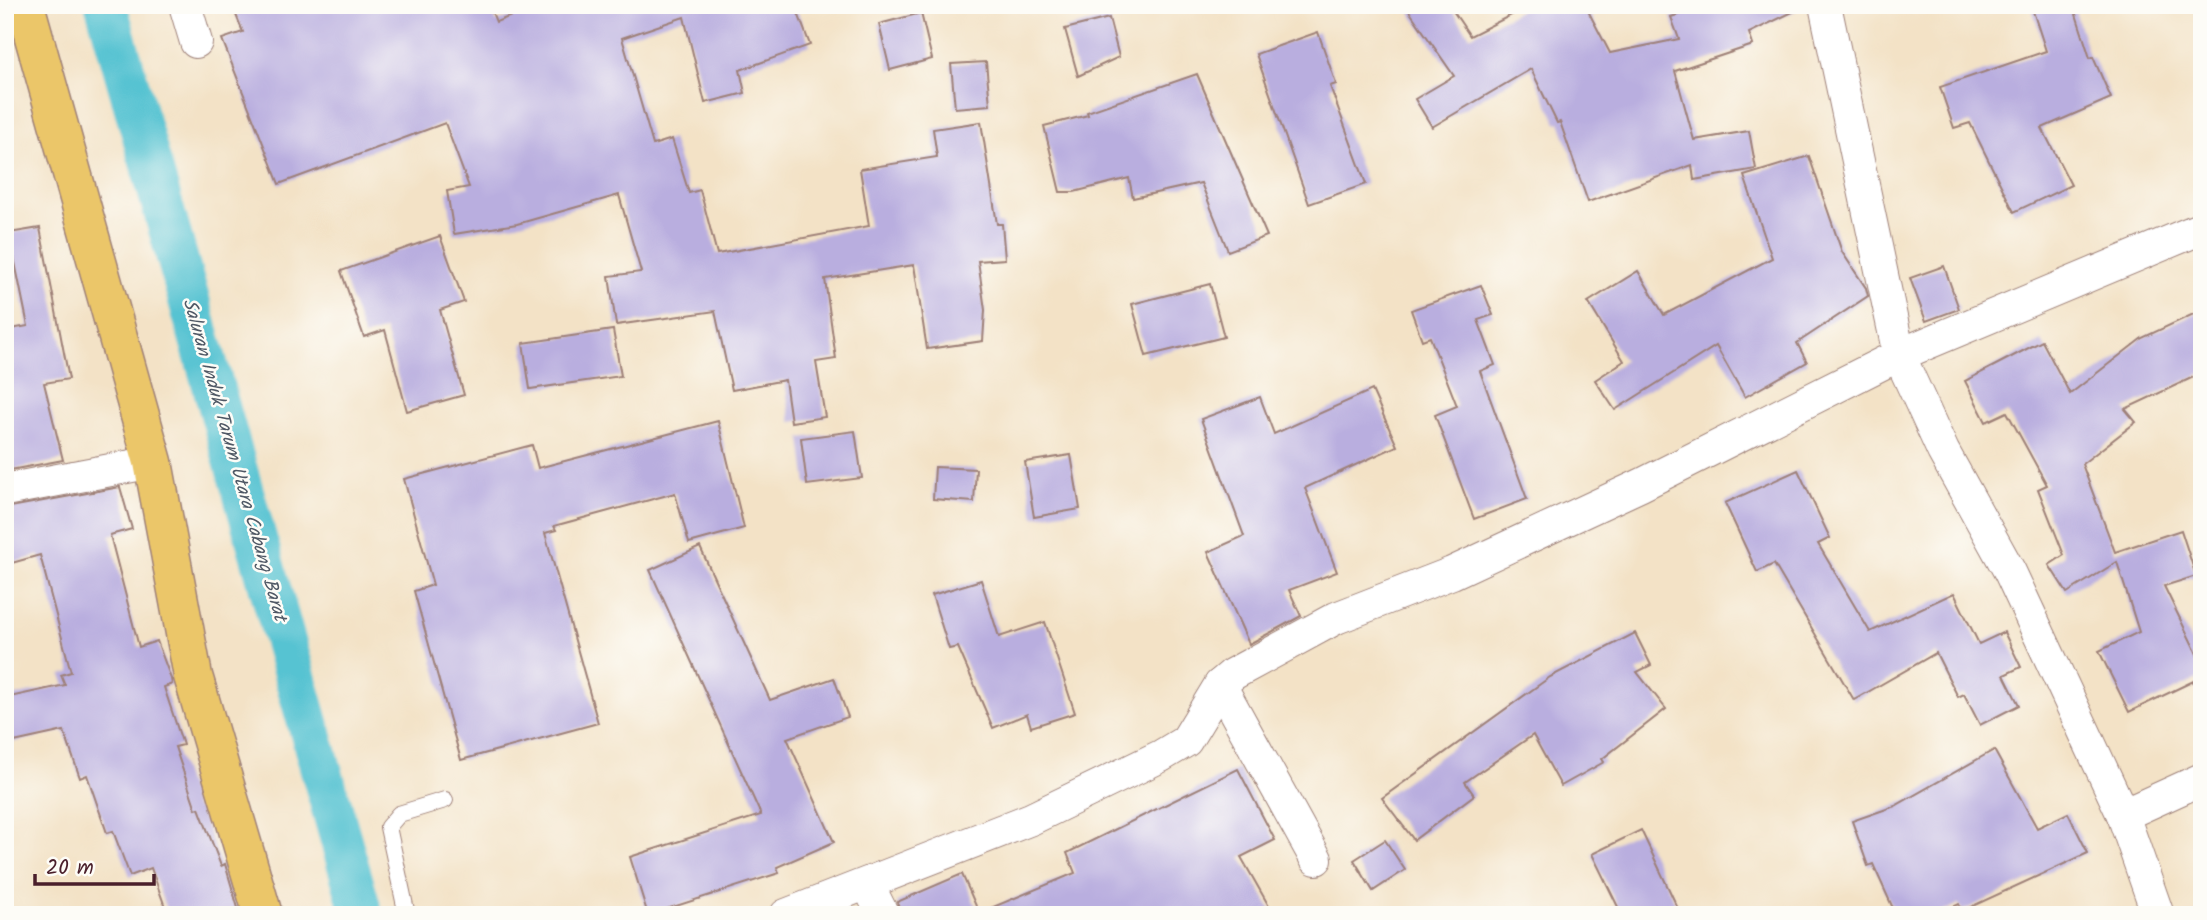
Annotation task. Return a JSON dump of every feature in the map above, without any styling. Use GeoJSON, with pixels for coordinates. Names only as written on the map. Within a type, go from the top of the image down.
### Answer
{"type":"FeatureCollection","features":[{"type":"Feature","properties":{"kind":"main road"},"geometry":{"type":"LineString","coordinates":[[24,5],[153,463],[193,677],[263,915]]}},
{"type":"Feature","properties":{"kind":"street"},"geometry":{"type":"LineString","coordinates":[[185,5],[197,42]]}},
{"type":"Feature","properties":{"kind":"street"},"geometry":{"type":"LineString","coordinates":[[1825,5],[1899,355],[1943,451],[2010,572],[2123,815],[2158,915]]}},
{"type":"Feature","properties":{"kind":"street"},"geometry":{"type":"LineString","coordinates":[[786,915],[1031,819],[1161,756],[1186,741],[1220,685],[1233,674],[1336,618],[1452,573],[1553,526],[1790,412],[1899,355],[2202,228]]}},
{"type":"Feature","properties":{"kind":"street"},"geometry":{"type":"LineString","coordinates":[[5,490],[153,463]]}},
{"type":"Feature","properties":{"kind":"street"},"geometry":{"type":"LineString","coordinates":[[1220,685],[1316,859]]}},
{"type":"Feature","properties":{"kind":"street"},"geometry":{"type":"LineString","coordinates":[[2123,815],[2202,779]]}},
{"type":"Feature","properties":{"kind":"street"},"geometry":{"type":"LineString","coordinates":[[868,885],[883,915]]}},
{"type":"Feature","properties":{"kind":"lane"},"geometry":{"type":"LineString","coordinates":[[407,915],[388,827],[399,814],[445,800]]}},
{"type":"Feature","properties":{"kind":"building"},"geometry":{"type":"Polygon","coordinates":[[[232,5],[489,5],[496,22],[539,5],[795,5],[810,45],[740,70],[745,93],[705,103],[684,17],[622,38],[653,145],[672,139],[689,193],[700,190],[717,254],[869,226],[860,169],[937,157],[933,129],[981,122],[997,224],[1002,224],[1005,259],[978,261],[985,310],[983,341],[927,349],[914,265],[825,279],[836,359],[816,362],[825,417],[791,422],[785,380],[732,390],[715,311],[616,325],[609,276],[641,272],[619,195],[517,224],[454,234],[447,191],[469,187],[445,123],[279,184],[222,39],[243,32],[232,5]]]}},
{"type":"Feature","properties":{"kind":"building"},"geometry":{"type":"Polygon","coordinates":[[[1405,5],[1449,5],[1470,36],[1531,5],[1585,5],[1610,53],[1679,39],[1671,17],[1708,5],[1807,5],[1749,33],[1753,45],[1675,71],[1694,140],[1749,131],[1756,169],[1694,180],[1692,165],[1588,202],[1560,122],[1557,123],[1531,69],[1432,127],[1415,99],[1454,76],[1405,5]]]}},
{"type":"Feature","properties":{"kind":"building"},"geometry":{"type":"Polygon","coordinates":[[[2031,5],[2073,5],[2090,58],[2093,57],[2111,98],[2042,128],[2071,185],[2014,212],[1970,123],[1954,128],[1940,87],[2046,51],[2031,5]]]}},
{"type":"Feature","properties":{"kind":"building"},"geometry":{"type":"Polygon","coordinates":[[[921,13],[932,59],[890,70],[879,24],[921,13]]]}},
{"type":"Feature","properties":{"kind":"building"},"geometry":{"type":"Polygon","coordinates":[[[1109,18],[1119,57],[1078,76],[1065,29],[1109,18]]]}},
{"type":"Feature","properties":{"kind":"building"},"geometry":{"type":"Polygon","coordinates":[[[1318,32],[1336,84],[1330,86],[1366,184],[1309,204],[1256,54],[1318,32]]]}},
{"type":"Feature","properties":{"kind":"building"},"geometry":{"type":"Polygon","coordinates":[[[986,62],[990,105],[955,108],[951,64],[986,62]]]}},
{"type":"Feature","properties":{"kind":"building"},"geometry":{"type":"Polygon","coordinates":[[[1197,74],[1267,236],[1228,251],[1201,183],[1133,198],[1129,178],[1074,192],[1060,192],[1044,126],[1088,115],[1087,112],[1197,74]]]}},
{"type":"Feature","properties":{"kind":"building"},"geometry":{"type":"Polygon","coordinates":[[[1809,156],[1842,252],[1866,288],[1868,296],[1797,343],[1807,362],[1745,397],[1716,346],[1615,410],[1595,380],[1624,361],[1588,302],[1638,271],[1664,315],[1772,258],[1744,176],[1809,156]]]}},
{"type":"Feature","properties":{"kind":"building"},"geometry":{"type":"Polygon","coordinates":[[[40,228],[69,379],[44,383],[63,460],[5,471],[5,330],[28,326],[9,233],[40,228]]]}},
{"type":"Feature","properties":{"kind":"building"},"geometry":{"type":"Polygon","coordinates":[[[440,236],[464,302],[440,310],[464,395],[407,411],[385,330],[364,337],[341,271],[440,236]]]}},
{"type":"Feature","properties":{"kind":"building"},"geometry":{"type":"Polygon","coordinates":[[[1944,266],[1959,309],[1926,321],[1910,278],[1944,266]]]}},
{"type":"Feature","properties":{"kind":"building"},"geometry":{"type":"Polygon","coordinates":[[[1210,284],[1224,337],[1146,356],[1132,304],[1210,284]]]}},
{"type":"Feature","properties":{"kind":"building"},"geometry":{"type":"Polygon","coordinates":[[[1481,285],[1493,315],[1478,320],[1495,365],[1480,371],[1527,499],[1474,519],[1435,415],[1457,406],[1430,337],[1422,340],[1411,310],[1481,285]]]}},
{"type":"Feature","properties":{"kind":"building"},"geometry":{"type":"Polygon","coordinates":[[[2202,310],[2202,373],[2125,409],[2136,422],[2082,464],[2115,552],[2181,530],[2196,576],[2164,586],[2202,664],[2202,677],[2129,712],[2099,651],[2139,632],[2117,562],[2067,593],[2049,565],[2064,555],[2038,489],[2047,485],[2007,412],[1986,422],[1965,381],[2042,341],[2070,394],[2142,338],[2202,310]]]}},
{"type":"Feature","properties":{"kind":"building"},"geometry":{"type":"Polygon","coordinates":[[[613,330],[621,376],[530,389],[523,343],[613,330]]]}},
{"type":"Feature","properties":{"kind":"building"},"geometry":{"type":"Polygon","coordinates":[[[1372,390],[1397,446],[1305,488],[1337,572],[1289,590],[1301,616],[1249,644],[1208,552],[1244,536],[1201,419],[1260,397],[1274,434],[1372,390]]]}},
{"type":"Feature","properties":{"kind":"building"},"geometry":{"type":"Polygon","coordinates":[[[718,421],[744,528],[689,543],[675,493],[554,526],[556,530],[545,533],[598,723],[461,760],[414,591],[433,585],[404,479],[532,445],[538,468],[718,421]]]}},
{"type":"Feature","properties":{"kind":"building"},"geometry":{"type":"Polygon","coordinates":[[[855,431],[862,478],[807,485],[801,438],[855,431]]]}},
{"type":"Feature","properties":{"kind":"building"},"geometry":{"type":"Polygon","coordinates":[[[1071,455],[1080,509],[1034,517],[1025,462],[1071,455]]]}},
{"type":"Feature","properties":{"kind":"building"},"geometry":{"type":"Polygon","coordinates":[[[935,467],[976,469],[974,502],[933,499],[935,467]]]}},
{"type":"Feature","properties":{"kind":"building"},"geometry":{"type":"Polygon","coordinates":[[[1798,470],[1830,538],[1818,544],[1870,632],[1954,593],[1979,644],[2004,632],[2021,667],[2004,675],[2019,705],[1980,725],[1964,694],[1958,697],[1936,653],[1854,700],[1774,564],[1757,572],[1725,503],[1798,470]]]}},
{"type":"Feature","properties":{"kind":"building"},"geometry":{"type":"Polygon","coordinates":[[[120,487],[132,529],[110,535],[139,647],[157,641],[172,684],[164,687],[183,745],[175,747],[196,809],[199,808],[221,866],[225,864],[240,915],[168,915],[151,868],[130,876],[113,831],[107,833],[87,775],[80,778],[64,731],[5,744],[5,698],[65,685],[61,675],[71,672],[40,555],[5,565],[5,508],[120,487]]]}},
{"type":"Feature","properties":{"kind":"building"},"geometry":{"type":"Polygon","coordinates":[[[700,547],[770,700],[834,678],[848,717],[787,738],[834,842],[777,867],[779,873],[648,915],[630,857],[761,815],[650,570],[700,547]]]}},
{"type":"Feature","properties":{"kind":"building"},"geometry":{"type":"Polygon","coordinates":[[[981,580],[999,637],[1045,622],[1075,713],[1031,727],[1027,714],[993,728],[958,647],[949,649],[932,595],[981,580]]]}},
{"type":"Feature","properties":{"kind":"building"},"geometry":{"type":"Polygon","coordinates":[[[1635,633],[1651,665],[1637,672],[1666,709],[1602,759],[1604,762],[1561,786],[1533,735],[1465,782],[1474,795],[1414,840],[1382,798],[1550,677],[1635,633]]]}},
{"type":"Feature","properties":{"kind":"building"},"geometry":{"type":"Polygon","coordinates":[[[1994,750],[2037,828],[2068,813],[2088,853],[1962,911],[1959,904],[1936,915],[1896,915],[1873,864],[1868,866],[1852,821],[1895,806],[1994,750]]]}},
{"type":"Feature","properties":{"kind":"building"},"geometry":{"type":"Polygon","coordinates":[[[1238,769],[1275,840],[1241,857],[1274,915],[901,915],[897,902],[962,874],[979,913],[1075,873],[1067,853],[1238,769]]]}},
{"type":"Feature","properties":{"kind":"building"},"geometry":{"type":"Polygon","coordinates":[[[1641,830],[1681,915],[1622,915],[1592,854],[1641,830]]]}},
{"type":"Feature","properties":{"kind":"building"},"geometry":{"type":"Polygon","coordinates":[[[1385,840],[1405,870],[1373,891],[1354,860],[1385,840]]]}},
{"type":"Feature","properties":{"kind":"waterway","name":"Saluran Induk Tarum Utara Cabang Barat"},"geometry":{"type":"LineString","coordinates":[[106,5],[362,915]]}}]}
